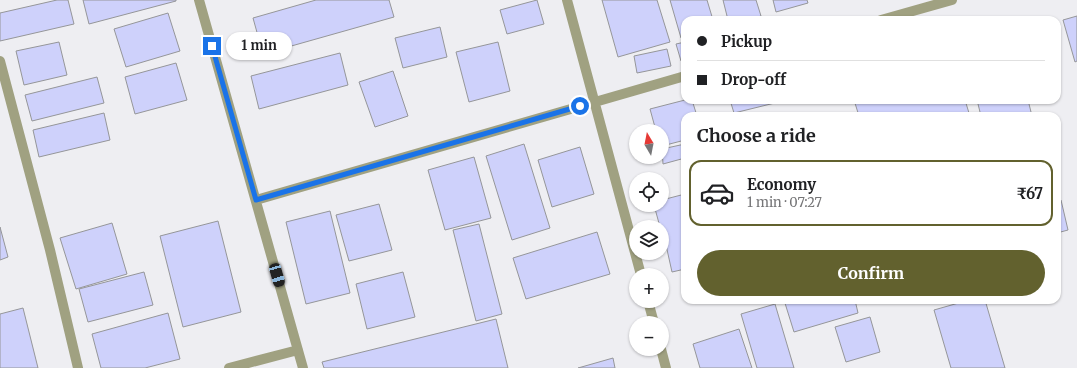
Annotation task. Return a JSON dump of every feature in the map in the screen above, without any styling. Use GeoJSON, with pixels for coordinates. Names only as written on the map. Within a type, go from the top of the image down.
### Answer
{"type":"FeatureCollection","features":[{"type":"Feature","properties":{"kind":"street"},"geometry":{"type":"LineString","coordinates":[[199,0],[303,368]]}},
{"type":"Feature","properties":{"kind":"street"},"geometry":{"type":"LineString","coordinates":[[567,0],[639,268]]}},
{"type":"Feature","properties":{"kind":"street"},"geometry":{"type":"LineString","coordinates":[[895,16],[952,0]]}},
{"type":"Feature","properties":{"kind":"street"},"geometry":{"type":"LineString","coordinates":[[0,61],[50,250],[78,368]]}},
{"type":"Feature","properties":{"kind":"street"},"geometry":{"type":"LineString","coordinates":[[256,200],[594,101],[681,77]]}},
{"type":"Feature","properties":{"kind":"street"},"geometry":{"type":"LineString","coordinates":[[229,368],[298,350]]}},
{"type":"Feature","properties":{"kind":"street"},"geometry":{"type":"LineString","coordinates":[[663,356],[666,368]]}},
{"type":"Feature","properties":{"kind":"building"},"geometry":{"type":"Polygon","coordinates":[[[57,0],[68,0],[74,24],[0,41],[0,13],[57,0]]]}},
{"type":"Feature","properties":{"kind":"building"},"geometry":{"type":"Polygon","coordinates":[[[83,0],[176,0],[176,1],[89,24],[83,0]]]}},
{"type":"Feature","properties":{"kind":"building"},"geometry":{"type":"Polygon","coordinates":[[[316,0],[389,0],[394,17],[263,54],[253,18],[316,0]]]}},
{"type":"Feature","properties":{"kind":"building"},"geometry":{"type":"Polygon","coordinates":[[[537,0],[544,24],[507,34],[500,10],[537,0]]]}},
{"type":"Feature","properties":{"kind":"building"},"geometry":{"type":"Polygon","coordinates":[[[602,0],[657,0],[670,42],[618,57],[602,0]]]}},
{"type":"Feature","properties":{"kind":"building"},"geometry":{"type":"Polygon","coordinates":[[[670,0],[707,0],[712,16],[681,16],[681,38],[670,0]]]}},
{"type":"Feature","properties":{"kind":"building"},"geometry":{"type":"Polygon","coordinates":[[[723,0],[756,0],[761,16],[727,16],[723,0]]]}},
{"type":"Feature","properties":{"kind":"building"},"geometry":{"type":"Polygon","coordinates":[[[773,0],[807,0],[808,3],[776,12],[773,0]]]}},
{"type":"Feature","properties":{"kind":"building"},"geometry":{"type":"Polygon","coordinates":[[[168,13],[180,51],[126,67],[114,29],[168,13]]]}},
{"type":"Feature","properties":{"kind":"building"},"geometry":{"type":"Polygon","coordinates":[[[1077,16],[1077,61],[1075,62],[1063,20],[1077,16]]]}},
{"type":"Feature","properties":{"kind":"building"},"geometry":{"type":"Polygon","coordinates":[[[440,27],[447,57],[403,68],[395,38],[440,27]]]}},
{"type":"Feature","properties":{"kind":"building"},"geometry":{"type":"Polygon","coordinates":[[[59,42],[67,75],[24,85],[16,51],[59,42]]]}},
{"type":"Feature","properties":{"kind":"building"},"geometry":{"type":"Polygon","coordinates":[[[498,42],[510,91],[469,102],[456,52],[498,42]]]}},
{"type":"Feature","properties":{"kind":"building"},"geometry":{"type":"Polygon","coordinates":[[[681,43],[681,61],[676,44],[681,43]]]}},
{"type":"Feature","properties":{"kind":"building"},"geometry":{"type":"Polygon","coordinates":[[[667,49],[671,66],[637,73],[634,56],[667,49]]]}},
{"type":"Feature","properties":{"kind":"building"},"geometry":{"type":"Polygon","coordinates":[[[340,53],[348,85],[259,109],[251,76],[340,53]]]}},
{"type":"Feature","properties":{"kind":"building"},"geometry":{"type":"Polygon","coordinates":[[[176,63],[187,100],[135,114],[125,77],[176,63]]]}},
{"type":"Feature","properties":{"kind":"building"},"geometry":{"type":"Polygon","coordinates":[[[393,71],[408,116],[375,127],[359,82],[393,71]]]}},
{"type":"Feature","properties":{"kind":"building"},"geometry":{"type":"Polygon","coordinates":[[[97,77],[104,103],[32,121],[25,95],[97,77]]]}},
{"type":"Feature","properties":{"kind":"building"},"geometry":{"type":"Polygon","coordinates":[[[681,101],[681,104],[693,104],[696,112],[681,112],[681,141],[669,144],[669,124],[654,124],[650,109],[681,101]]]}},
{"type":"Feature","properties":{"kind":"building"},"geometry":{"type":"Polygon","coordinates":[[[731,104],[771,104],[738,112],[734,112],[731,104]]]}},
{"type":"Feature","properties":{"kind":"building"},"geometry":{"type":"Polygon","coordinates":[[[855,104],[966,104],[969,112],[858,112],[855,104]]]}},
{"type":"Feature","properties":{"kind":"building"},"geometry":{"type":"Polygon","coordinates":[[[978,104],[1029,104],[1031,112],[980,112],[978,104]]]}},
{"type":"Feature","properties":{"kind":"building"},"geometry":{"type":"Polygon","coordinates":[[[104,113],[110,140],[39,157],[33,130],[104,113]]]}},
{"type":"Feature","properties":{"kind":"building"},"geometry":{"type":"Polygon","coordinates":[[[524,144],[550,228],[512,240],[486,156],[524,144]]]}},
{"type":"Feature","properties":{"kind":"building"},"geometry":{"type":"Polygon","coordinates":[[[681,145],[681,159],[669,162],[669,147],[681,145]]]}},
{"type":"Feature","properties":{"kind":"building"},"geometry":{"type":"Polygon","coordinates":[[[580,147],[594,194],[552,207],[538,160],[580,147]]]}},
{"type":"Feature","properties":{"kind":"building"},"geometry":{"type":"Polygon","coordinates":[[[474,157],[491,218],[445,230],[428,170],[474,157]]]}},
{"type":"Feature","properties":{"kind":"building"},"geometry":{"type":"Polygon","coordinates":[[[681,195],[681,270],[672,272],[669,258],[669,220],[658,220],[656,212],[669,212],[669,198],[681,195]]]}},
{"type":"Feature","properties":{"kind":"building"},"geometry":{"type":"Polygon","coordinates":[[[1061,200],[1068,230],[1061,232],[1061,200]]]}},
{"type":"Feature","properties":{"kind":"building"},"geometry":{"type":"Polygon","coordinates":[[[379,204],[392,250],[349,261],[336,215],[379,204]]]}},
{"type":"Feature","properties":{"kind":"building"},"geometry":{"type":"Polygon","coordinates":[[[330,211],[350,293],[306,304],[286,222],[330,211]]]}},
{"type":"Feature","properties":{"kind":"building"},"geometry":{"type":"Polygon","coordinates":[[[218,221],[241,312],[183,327],[160,236],[218,221]]]}},
{"type":"Feature","properties":{"kind":"building"},"geometry":{"type":"Polygon","coordinates":[[[112,223],[127,274],[76,289],[60,238],[112,223]]]}},
{"type":"Feature","properties":{"kind":"building"},"geometry":{"type":"Polygon","coordinates":[[[479,224],[502,314],[476,321],[453,230],[479,224]]]}},
{"type":"Feature","properties":{"kind":"building"},"geometry":{"type":"Polygon","coordinates":[[[0,227],[8,257],[0,260],[0,227]]]}},
{"type":"Feature","properties":{"kind":"building"},"geometry":{"type":"Polygon","coordinates":[[[597,232],[610,274],[526,299],[513,258],[597,232]]]}},
{"type":"Feature","properties":{"kind":"building"},"geometry":{"type":"Polygon","coordinates":[[[144,272],[153,305],[88,322],[79,289],[144,272]]]}},
{"type":"Feature","properties":{"kind":"building"},"geometry":{"type":"Polygon","coordinates":[[[403,272],[415,317],[367,329],[356,284],[403,272]]]}},
{"type":"Feature","properties":{"kind":"building"},"geometry":{"type":"Polygon","coordinates":[[[775,304],[794,368],[757,368],[741,314],[775,304]]]}},
{"type":"Feature","properties":{"kind":"building"},"geometry":{"type":"Polygon","coordinates":[[[785,304],[856,304],[858,313],[794,332],[785,304]]]}},
{"type":"Feature","properties":{"kind":"building"},"geometry":{"type":"Polygon","coordinates":[[[955,304],[986,304],[1005,368],[951,368],[934,310],[955,304]]]}},
{"type":"Feature","properties":{"kind":"building"},"geometry":{"type":"Polygon","coordinates":[[[23,308],[38,368],[0,368],[0,314],[23,308]]]}},
{"type":"Feature","properties":{"kind":"building"},"geometry":{"type":"Polygon","coordinates":[[[168,313],[180,359],[145,368],[101,368],[92,334],[168,313]]]}},
{"type":"Feature","properties":{"kind":"building"},"geometry":{"type":"Polygon","coordinates":[[[870,317],[880,352],[846,362],[835,327],[870,317]]]}},
{"type":"Feature","properties":{"kind":"building"},"geometry":{"type":"Polygon","coordinates":[[[496,319],[508,368],[324,368],[322,362],[496,319]]]}},
{"type":"Feature","properties":{"kind":"building"},"geometry":{"type":"Polygon","coordinates":[[[739,329],[752,368],[700,368],[693,344],[739,329]]]}},
{"type":"Feature","properties":{"kind":"building"},"geometry":{"type":"Polygon","coordinates":[[[613,358],[615,368],[578,368],[613,358]]]}},
{"type":"Feature","properties":{"kind":"route"},"geometry":{"type":"LineString","coordinates":[[212,46],[256,200],[580,106]]}}]}
